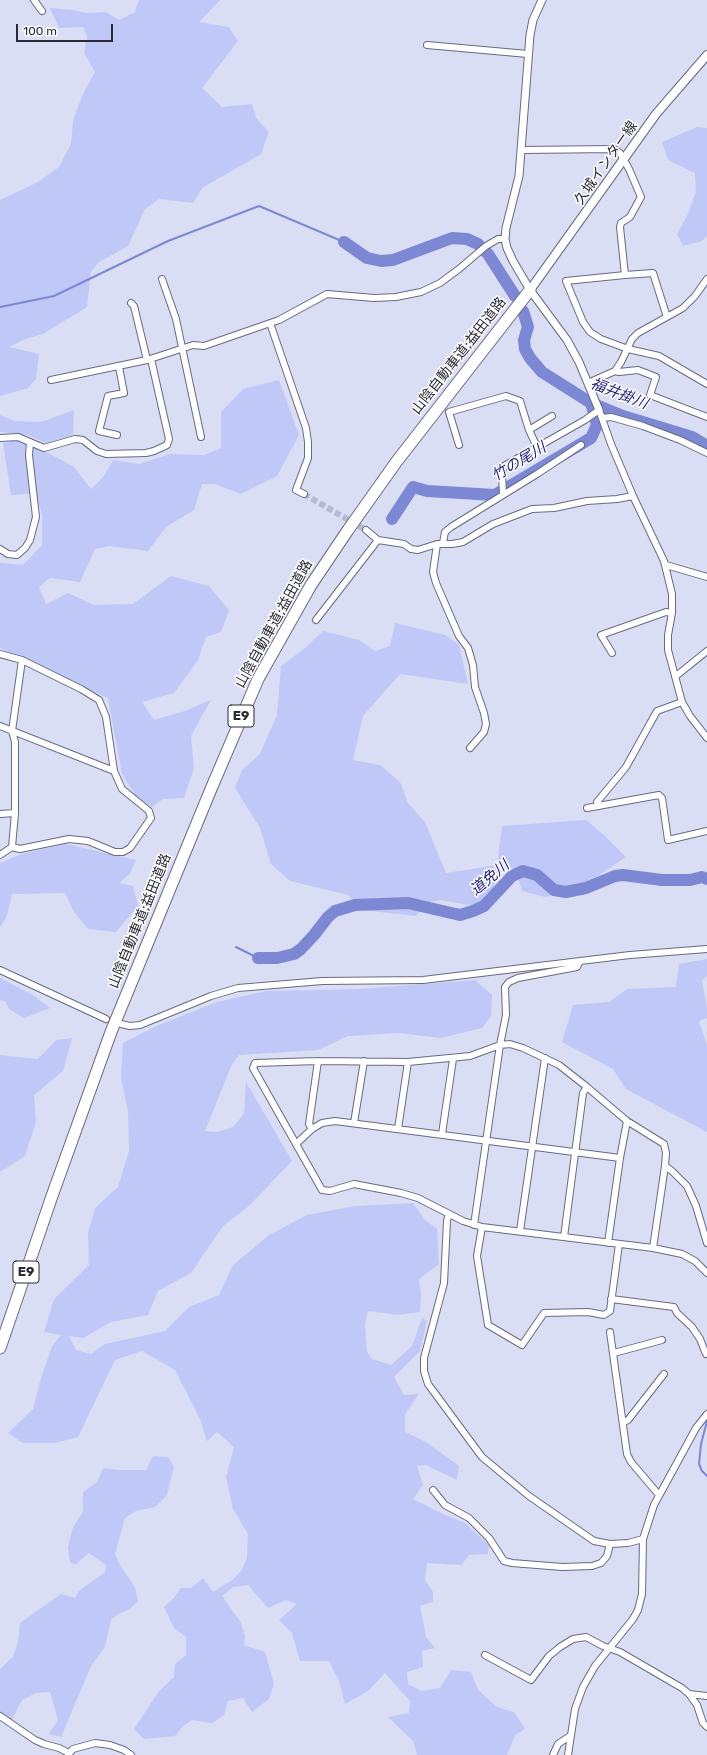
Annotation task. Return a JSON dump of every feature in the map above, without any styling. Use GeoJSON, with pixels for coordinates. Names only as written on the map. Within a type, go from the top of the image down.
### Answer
{"type":"FeatureCollection","features":[{"type":"Feature","properties":{"kind":"highway","name":"山陰自動車道;益田道路"},"geometry":{"type":"LineString","coordinates":[[0,1348],[52,1196],[111,1032],[211,788],[258,679],[311,585],[348,530],[397,461],[530,290]]}},
{"type":"Feature","properties":{"kind":"main road","name":"久城インター線"},"geometry":{"type":"LineString","coordinates":[[530,290],[656,114],[707,55]]}},
{"type":"Feature","properties":{"kind":"street"},"geometry":{"type":"LineString","coordinates":[[34,0],[42,11]]}},
{"type":"Feature","properties":{"kind":"street"},"geometry":{"type":"LineString","coordinates":[[542,0],[533,20],[528,54],[519,176],[509,215],[505,239],[507,248],[530,290],[567,340],[579,362],[633,496],[660,550],[666,565],[672,594],[672,613],[668,635],[668,650],[682,702],[690,716],[707,738]]}},
{"type":"Feature","properties":{"kind":"street"},"geometry":{"type":"LineString","coordinates":[[427,45],[528,54]]}},
{"type":"Feature","properties":{"kind":"street"},"geometry":{"type":"LineString","coordinates":[[521,150],[614,149],[620,153],[641,197],[630,217],[621,223],[620,227],[625,275]]}},
{"type":"Feature","properties":{"kind":"street"},"geometry":{"type":"LineString","coordinates":[[51,380],[119,367],[193,345],[204,346],[297,312],[314,300],[327,294],[374,298],[396,297],[421,292],[440,283],[486,246],[498,239],[505,239]]}},
{"type":"Feature","properties":{"kind":"street"},"geometry":{"type":"LineString","coordinates":[[667,317],[653,272],[566,281],[583,322],[590,332],[601,339],[628,349],[659,356],[707,384]]}},
{"type":"Feature","properties":{"kind":"street"},"geometry":{"type":"LineString","coordinates":[[162,279],[176,319],[202,437]]}},
{"type":"Feature","properties":{"kind":"street"},"geometry":{"type":"LineString","coordinates":[[615,371],[632,339],[638,333],[683,308],[695,296],[707,279]]}},
{"type":"Feature","properties":{"kind":"street"},"geometry":{"type":"LineString","coordinates":[[0,438],[18,437],[44,448],[75,439],[83,440],[97,451],[106,454],[146,453],[167,445],[169,439],[149,359],[132,303]]}},
{"type":"Feature","properties":{"kind":"street"},"geometry":{"type":"LineString","coordinates":[[270,323],[306,428],[308,458],[296,490],[304,494]]}},
{"type":"Feature","properties":{"kind":"street"},"geometry":{"type":"LineString","coordinates":[[117,436],[99,431],[108,396],[124,393],[119,367]]}},
{"type":"Feature","properties":{"kind":"street"},"geometry":{"type":"LineString","coordinates":[[588,383],[615,371],[638,370],[656,377],[650,395],[707,418]]}},
{"type":"Feature","properties":{"kind":"street"},"geometry":{"type":"LineString","coordinates":[[459,445],[449,412],[506,396],[520,401],[528,430],[537,447]]}},
{"type":"Feature","properties":{"kind":"street"},"geometry":{"type":"LineString","coordinates":[[503,495],[502,472],[504,466],[585,420],[599,410]]}},
{"type":"Feature","properties":{"kind":"street"},"geometry":{"type":"LineString","coordinates":[[528,430],[552,416]]}},
{"type":"Feature","properties":{"kind":"street"},"geometry":{"type":"LineString","coordinates":[[602,418],[611,418],[643,426],[680,440],[707,453]]}},
{"type":"Feature","properties":{"kind":"street"},"geometry":{"type":"LineString","coordinates":[[0,549],[8,554],[17,555],[25,548],[30,540],[36,517],[29,455],[30,442]]}},
{"type":"Feature","properties":{"kind":"street"},"geometry":{"type":"LineString","coordinates":[[470,748],[484,732],[486,724],[484,713],[475,687],[473,665],[468,648],[460,636],[436,583],[433,572],[440,543],[445,532],[451,527],[582,445]]}},
{"type":"Feature","properties":{"kind":"street"},"geometry":{"type":"LineString","coordinates":[[366,530],[378,540],[404,544],[411,550],[418,550],[440,543],[452,544],[463,542],[493,524],[532,509],[554,508],[587,501],[617,499],[633,496]]}},
{"type":"Feature","properties":{"kind":"street"},"geometry":{"type":"LineString","coordinates":[[316,620],[378,540]]}},
{"type":"Feature","properties":{"kind":"street"},"geometry":{"type":"LineString","coordinates":[[666,565],[707,577]]}},
{"type":"Feature","properties":{"kind":"street"},"geometry":{"type":"LineString","coordinates":[[612,653],[601,635],[666,612],[672,613]]}},
{"type":"Feature","properties":{"kind":"street"},"geometry":{"type":"LineString","coordinates":[[676,676],[707,651]]}},
{"type":"Feature","properties":{"kind":"street"},"geometry":{"type":"LineString","coordinates":[[0,654],[22,660],[81,689],[99,700],[106,717],[114,771],[122,789],[149,811],[151,818],[130,848],[123,852],[115,852],[88,841],[69,839],[20,849],[12,847],[0,855]]}},
{"type":"Feature","properties":{"kind":"street"},"geometry":{"type":"LineString","coordinates":[[12,847],[15,814],[14,742],[12,731],[22,660]]}},
{"type":"Feature","properties":{"kind":"street"},"geometry":{"type":"LineString","coordinates":[[599,806],[597,802],[626,767],[657,711],[682,702]]}},
{"type":"Feature","properties":{"kind":"street"},"geometry":{"type":"LineString","coordinates":[[0,726],[114,771]]}},
{"type":"Feature","properties":{"kind":"street"},"geometry":{"type":"LineString","coordinates":[[586,808],[659,795],[662,798],[668,840],[707,831]]}},
{"type":"Feature","properties":{"kind":"street"},"geometry":{"type":"LineString","coordinates":[[0,814],[15,814]]}},
{"type":"Feature","properties":{"kind":"street"},"geometry":{"type":"LineString","coordinates":[[121,1024],[130,1026],[140,1025],[211,996],[238,988],[322,981],[423,980],[580,961],[707,949]]}},
{"type":"Feature","properties":{"kind":"street"},"geometry":{"type":"LineString","coordinates":[[474,1225],[500,1045],[506,1015],[504,987],[509,982],[518,978],[577,967],[580,961]]}},
{"type":"Feature","properties":{"kind":"street"},"geometry":{"type":"LineString","coordinates":[[0,970],[106,1019]]}},
{"type":"Feature","properties":{"kind":"street"},"geometry":{"type":"LineString","coordinates":[[653,1248],[665,1166],[666,1152],[664,1144],[627,1121],[587,1087],[558,1065],[545,1058],[510,1044],[500,1045],[470,1056],[453,1059],[408,1062],[318,1061],[255,1063],[253,1068],[322,1190],[330,1191],[354,1184],[401,1193],[418,1198],[474,1225],[653,1248],[682,1254],[695,1261],[707,1273]]}},
{"type":"Feature","properties":{"kind":"street"},"geometry":{"type":"LineString","coordinates":[[520,1231],[531,1146],[545,1058]]}},
{"type":"Feature","properties":{"kind":"street"},"geometry":{"type":"LineString","coordinates":[[442,1134],[453,1059]]}},
{"type":"Feature","properties":{"kind":"street"},"geometry":{"type":"LineString","coordinates":[[312,1129],[309,1124],[318,1061]]}},
{"type":"Feature","properties":{"kind":"street"},"geometry":{"type":"LineString","coordinates":[[354,1123],[364,1061]]}},
{"type":"Feature","properties":{"kind":"street"},"geometry":{"type":"LineString","coordinates":[[398,1129],[408,1062]]}},
{"type":"Feature","properties":{"kind":"street"},"geometry":{"type":"LineString","coordinates":[[564,1237],[583,1093],[587,1087]]}},
{"type":"Feature","properties":{"kind":"street"},"geometry":{"type":"LineString","coordinates":[[608,1243],[620,1158],[627,1121]]}},
{"type":"Feature","properties":{"kind":"street"},"geometry":{"type":"LineString","coordinates":[[296,1144],[312,1129],[322,1123],[354,1123],[620,1158]]}},
{"type":"Feature","properties":{"kind":"street"},"geometry":{"type":"LineString","coordinates":[[665,1166],[687,1186],[696,1206],[707,1243]]}},
{"type":"Feature","properties":{"kind":"street"},"geometry":{"type":"LineString","coordinates":[[449,1214],[447,1221],[444,1283],[424,1358],[424,1371],[428,1384],[482,1457],[499,1473],[529,1496],[594,1541],[610,1544],[628,1543],[643,1539]]}},
{"type":"Feature","properties":{"kind":"street"},"geometry":{"type":"LineString","coordinates":[[482,1227],[477,1256],[488,1325],[522,1345],[544,1313],[588,1312],[604,1315],[610,1311],[619,1244]]}},
{"type":"Feature","properties":{"kind":"street"},"geometry":{"type":"LineString","coordinates":[[612,1299],[674,1307],[677,1313],[692,1327],[700,1339],[706,1354]]}},
{"type":"Feature","properties":{"kind":"street"},"geometry":{"type":"LineString","coordinates":[[610,1332],[628,1454],[631,1462],[659,1495]]}},
{"type":"Feature","properties":{"kind":"street"},"geometry":{"type":"LineString","coordinates":[[614,1353],[662,1340]]}},
{"type":"Feature","properties":{"kind":"street"},"geometry":{"type":"LineString","coordinates":[[624,1422],[628,1420],[664,1374]]}},
{"type":"Feature","properties":{"kind":"street"},"geometry":{"type":"LineString","coordinates":[[568,1755],[575,1709],[583,1687],[595,1666],[633,1619],[638,1610],[642,1594],[643,1539],[647,1523],[659,1495],[696,1428],[707,1414]]}},
{"type":"Feature","properties":{"kind":"street"},"geometry":{"type":"LineString","coordinates":[[433,1490],[445,1505],[469,1518],[489,1538],[504,1561],[512,1564],[562,1567],[592,1566],[601,1563],[607,1556],[610,1544]]}},
{"type":"Feature","properties":{"kind":"street"},"geometry":{"type":"LineString","coordinates":[[485,1655],[531,1680],[549,1656],[573,1639],[586,1637],[610,1648],[682,1688],[689,1694],[697,1705],[703,1723],[707,1727]]}},
{"type":"Feature","properties":{"kind":"street"},"geometry":{"type":"LineString","coordinates":[[689,1694],[707,1696]]}},
{"type":"Feature","properties":{"kind":"street"},"geometry":{"type":"LineString","coordinates":[[0,1716],[35,1740],[59,1748],[69,1754],[73,1749],[95,1743],[110,1745],[124,1750],[132,1755]]}},
{"type":"Feature","properties":{"kind":"street"},"geometry":{"type":"LineString","coordinates":[[553,1755],[558,1744],[570,1736]]}},
{"type":"Feature","properties":{"kind":"shaded area"},"geometry":{"type":"Polygon","coordinates":[[[139,0],[220,0],[199,22],[229,27],[238,41],[202,88],[222,107],[252,104],[256,118],[269,132],[261,154],[202,188],[193,203],[159,199],[145,209],[128,246],[99,262],[91,272],[87,307],[43,334],[25,339],[9,347],[39,354],[36,379],[28,388],[0,396],[0,200],[38,182],[59,167],[71,144],[73,121],[82,96],[95,72],[84,53],[87,36],[83,27],[59,28],[50,8],[87,13],[106,12],[119,20],[135,12],[139,0]]]}},
{"type":"Feature","properties":{"kind":"shaded area"},"geometry":{"type":"Polygon","coordinates":[[[697,127],[707,128],[707,236],[702,241],[683,246],[677,234],[688,214],[696,191],[695,173],[668,160],[662,142],[697,127]]]}},
{"type":"Feature","properties":{"kind":"shaded area"},"geometry":{"type":"Polygon","coordinates":[[[279,380],[299,435],[277,476],[241,494],[215,484],[202,484],[194,510],[166,527],[148,551],[109,546],[95,549],[80,582],[50,578],[39,587],[46,604],[68,593],[94,605],[133,604],[171,576],[209,586],[229,610],[221,632],[206,637],[198,660],[174,693],[142,702],[154,720],[185,711],[211,700],[191,736],[194,768],[184,798],[163,799],[152,807],[136,796],[122,774],[108,698],[0,648],[0,563],[23,565],[42,545],[42,515],[36,493],[11,495],[3,443],[17,440],[52,455],[74,467],[91,489],[104,476],[113,460],[139,464],[170,454],[204,455],[221,448],[221,412],[243,389],[279,380]]]}},
{"type":"Feature","properties":{"kind":"shaded area"},"geometry":{"type":"Polygon","coordinates":[[[74,410],[73,435],[46,443],[27,435],[0,432],[0,415],[14,421],[41,422],[74,410]]]}},
{"type":"Feature","properties":{"kind":"shaded area"},"geometry":{"type":"Polygon","coordinates":[[[395,623],[445,635],[459,645],[468,684],[400,674],[363,716],[353,760],[380,765],[400,782],[408,803],[425,822],[446,873],[497,865],[502,826],[586,820],[604,835],[626,857],[581,887],[545,897],[522,891],[516,872],[510,867],[498,874],[491,894],[473,906],[441,900],[429,902],[416,916],[362,910],[348,895],[290,881],[271,864],[260,828],[235,788],[242,770],[260,754],[277,715],[281,666],[304,649],[323,631],[359,640],[375,651],[390,646],[395,623]]]}},
{"type":"Feature","properties":{"kind":"shaded area"},"geometry":{"type":"Polygon","coordinates":[[[66,844],[136,860],[130,874],[119,883],[133,886],[138,906],[116,932],[88,929],[74,912],[65,893],[12,894],[6,918],[0,927],[0,863],[22,854],[66,844]]]}},
{"type":"Feature","properties":{"kind":"shaded area"},"geometry":{"type":"Polygon","coordinates":[[[707,959],[707,976],[702,980],[707,1008],[707,1018],[699,1021],[707,1045],[707,1132],[626,1089],[613,1069],[562,1042],[573,1005],[609,1002],[627,989],[676,987],[679,964],[707,959]]]}},
{"type":"Feature","properties":{"kind":"shaded area"},"geometry":{"type":"Polygon","coordinates":[[[0,978],[33,995],[50,1008],[24,1018],[9,1009],[5,1001],[0,1000],[0,978]]]}},
{"type":"Feature","properties":{"kind":"shaded area"},"geometry":{"type":"Polygon","coordinates":[[[475,980],[492,995],[491,1016],[482,1028],[441,1038],[399,1033],[348,1036],[318,1050],[239,1055],[232,1064],[205,1131],[217,1132],[233,1127],[244,1114],[246,1082],[292,1161],[249,1206],[223,1226],[191,1273],[158,1291],[148,1315],[111,1322],[83,1338],[69,1336],[76,1350],[91,1354],[105,1344],[165,1331],[189,1307],[219,1295],[233,1265],[269,1235],[307,1215],[355,1206],[413,1203],[424,1219],[437,1229],[439,1264],[419,1279],[421,1295],[420,1312],[398,1315],[368,1311],[365,1324],[367,1352],[372,1359],[391,1365],[412,1346],[422,1318],[427,1321],[420,1351],[394,1377],[404,1395],[419,1394],[405,1414],[405,1432],[426,1442],[459,1466],[457,1480],[426,1465],[417,1466],[423,1485],[413,1499],[465,1523],[489,1545],[488,1554],[469,1555],[461,1565],[427,1563],[425,1580],[433,1592],[433,1602],[420,1606],[426,1637],[435,1648],[422,1651],[423,1667],[407,1672],[408,1684],[421,1691],[440,1688],[451,1670],[471,1672],[478,1690],[497,1707],[514,1712],[525,1729],[515,1735],[507,1755],[417,1755],[413,1741],[388,1717],[409,1713],[410,1701],[385,1673],[368,1691],[345,1704],[339,1681],[329,1661],[300,1661],[292,1633],[279,1620],[297,1604],[286,1600],[268,1608],[248,1585],[233,1587],[222,1596],[240,1621],[245,1636],[244,1645],[265,1652],[274,1684],[269,1699],[252,1712],[243,1698],[228,1701],[224,1715],[212,1723],[192,1720],[182,1727],[175,1736],[144,1739],[134,1729],[159,1691],[174,1677],[175,1664],[186,1655],[186,1637],[174,1628],[164,1607],[173,1599],[181,1588],[191,1588],[203,1578],[213,1592],[232,1580],[241,1571],[247,1558],[248,1534],[233,1509],[226,1477],[234,1447],[217,1432],[207,1441],[200,1419],[175,1370],[142,1351],[115,1360],[78,1437],[55,1443],[23,1443],[8,1433],[33,1409],[40,1381],[52,1346],[61,1335],[44,1332],[54,1299],[89,1265],[88,1233],[95,1208],[118,1187],[129,1151],[128,1111],[121,1078],[123,1043],[154,1027],[217,1002],[266,991],[360,989],[475,980]]]}},
{"type":"Feature","properties":{"kind":"shaded area"},"geometry":{"type":"Polygon","coordinates":[[[72,1038],[63,1071],[34,1095],[36,1122],[25,1156],[0,1172],[0,1055],[38,1059],[56,1040],[72,1038]]]}},
{"type":"Feature","properties":{"kind":"shaded area"},"geometry":{"type":"Polygon","coordinates":[[[153,1456],[168,1457],[174,1467],[167,1495],[155,1507],[136,1511],[125,1518],[115,1554],[121,1567],[135,1587],[138,1601],[130,1609],[117,1615],[111,1620],[105,1647],[91,1666],[61,1737],[49,1734],[58,1720],[50,1692],[36,1693],[22,1700],[12,1720],[0,1713],[0,1669],[13,1657],[18,1642],[20,1623],[61,1594],[75,1598],[79,1591],[105,1572],[106,1565],[89,1553],[76,1564],[70,1563],[68,1547],[73,1527],[83,1512],[83,1492],[96,1483],[103,1469],[102,1468],[146,1470],[153,1456]]]}},
{"type":"Feature","properties":{"kind":"waterway"},"geometry":{"type":"LineString","coordinates":[[0,307],[54,296],[168,241],[259,206],[344,242]]}},
{"type":"Feature","properties":{"kind":"waterway","name":"福井掛川"},"geometry":{"type":"LineString","coordinates":[[344,242],[367,258],[381,261],[393,260],[452,238],[467,239],[478,244],[488,254],[515,296]]}},
{"type":"Feature","properties":{"kind":"waterway","name":"竹の尾川"},"geometry":{"type":"LineString","coordinates":[[523,311],[528,327],[524,340],[525,349],[530,358],[542,372],[591,403],[623,416],[692,437],[707,446]]}},
{"type":"Feature","properties":{"kind":"waterway","name":"竹の尾川"},"geometry":{"type":"LineString","coordinates":[[392,519],[413,487],[427,491],[495,495],[591,438],[597,425],[591,403]]}},
{"type":"Feature","properties":{"kind":"waterway","name":"道免川"},"geometry":{"type":"LineString","coordinates":[[258,958],[277,958],[294,954],[301,949],[328,917],[335,911],[355,905],[408,903],[460,915],[473,911],[484,906],[512,876],[523,871],[537,875],[554,890],[566,892],[586,888],[615,876],[623,875],[662,880],[690,880],[702,877],[707,879]]}},
{"type":"Feature","properties":{"kind":"waterway"},"geometry":{"type":"LineString","coordinates":[[236,947],[258,958]]}},
{"type":"Feature","properties":{"kind":"waterway"},"geometry":{"type":"LineString","coordinates":[[707,1421],[701,1444],[699,1464],[702,1471],[707,1476]]}},
{"type":"Feature","properties":{"kind":"tunnel"},"geometry":{"type":"LineString","coordinates":[[304,494],[366,530]]}}]}
